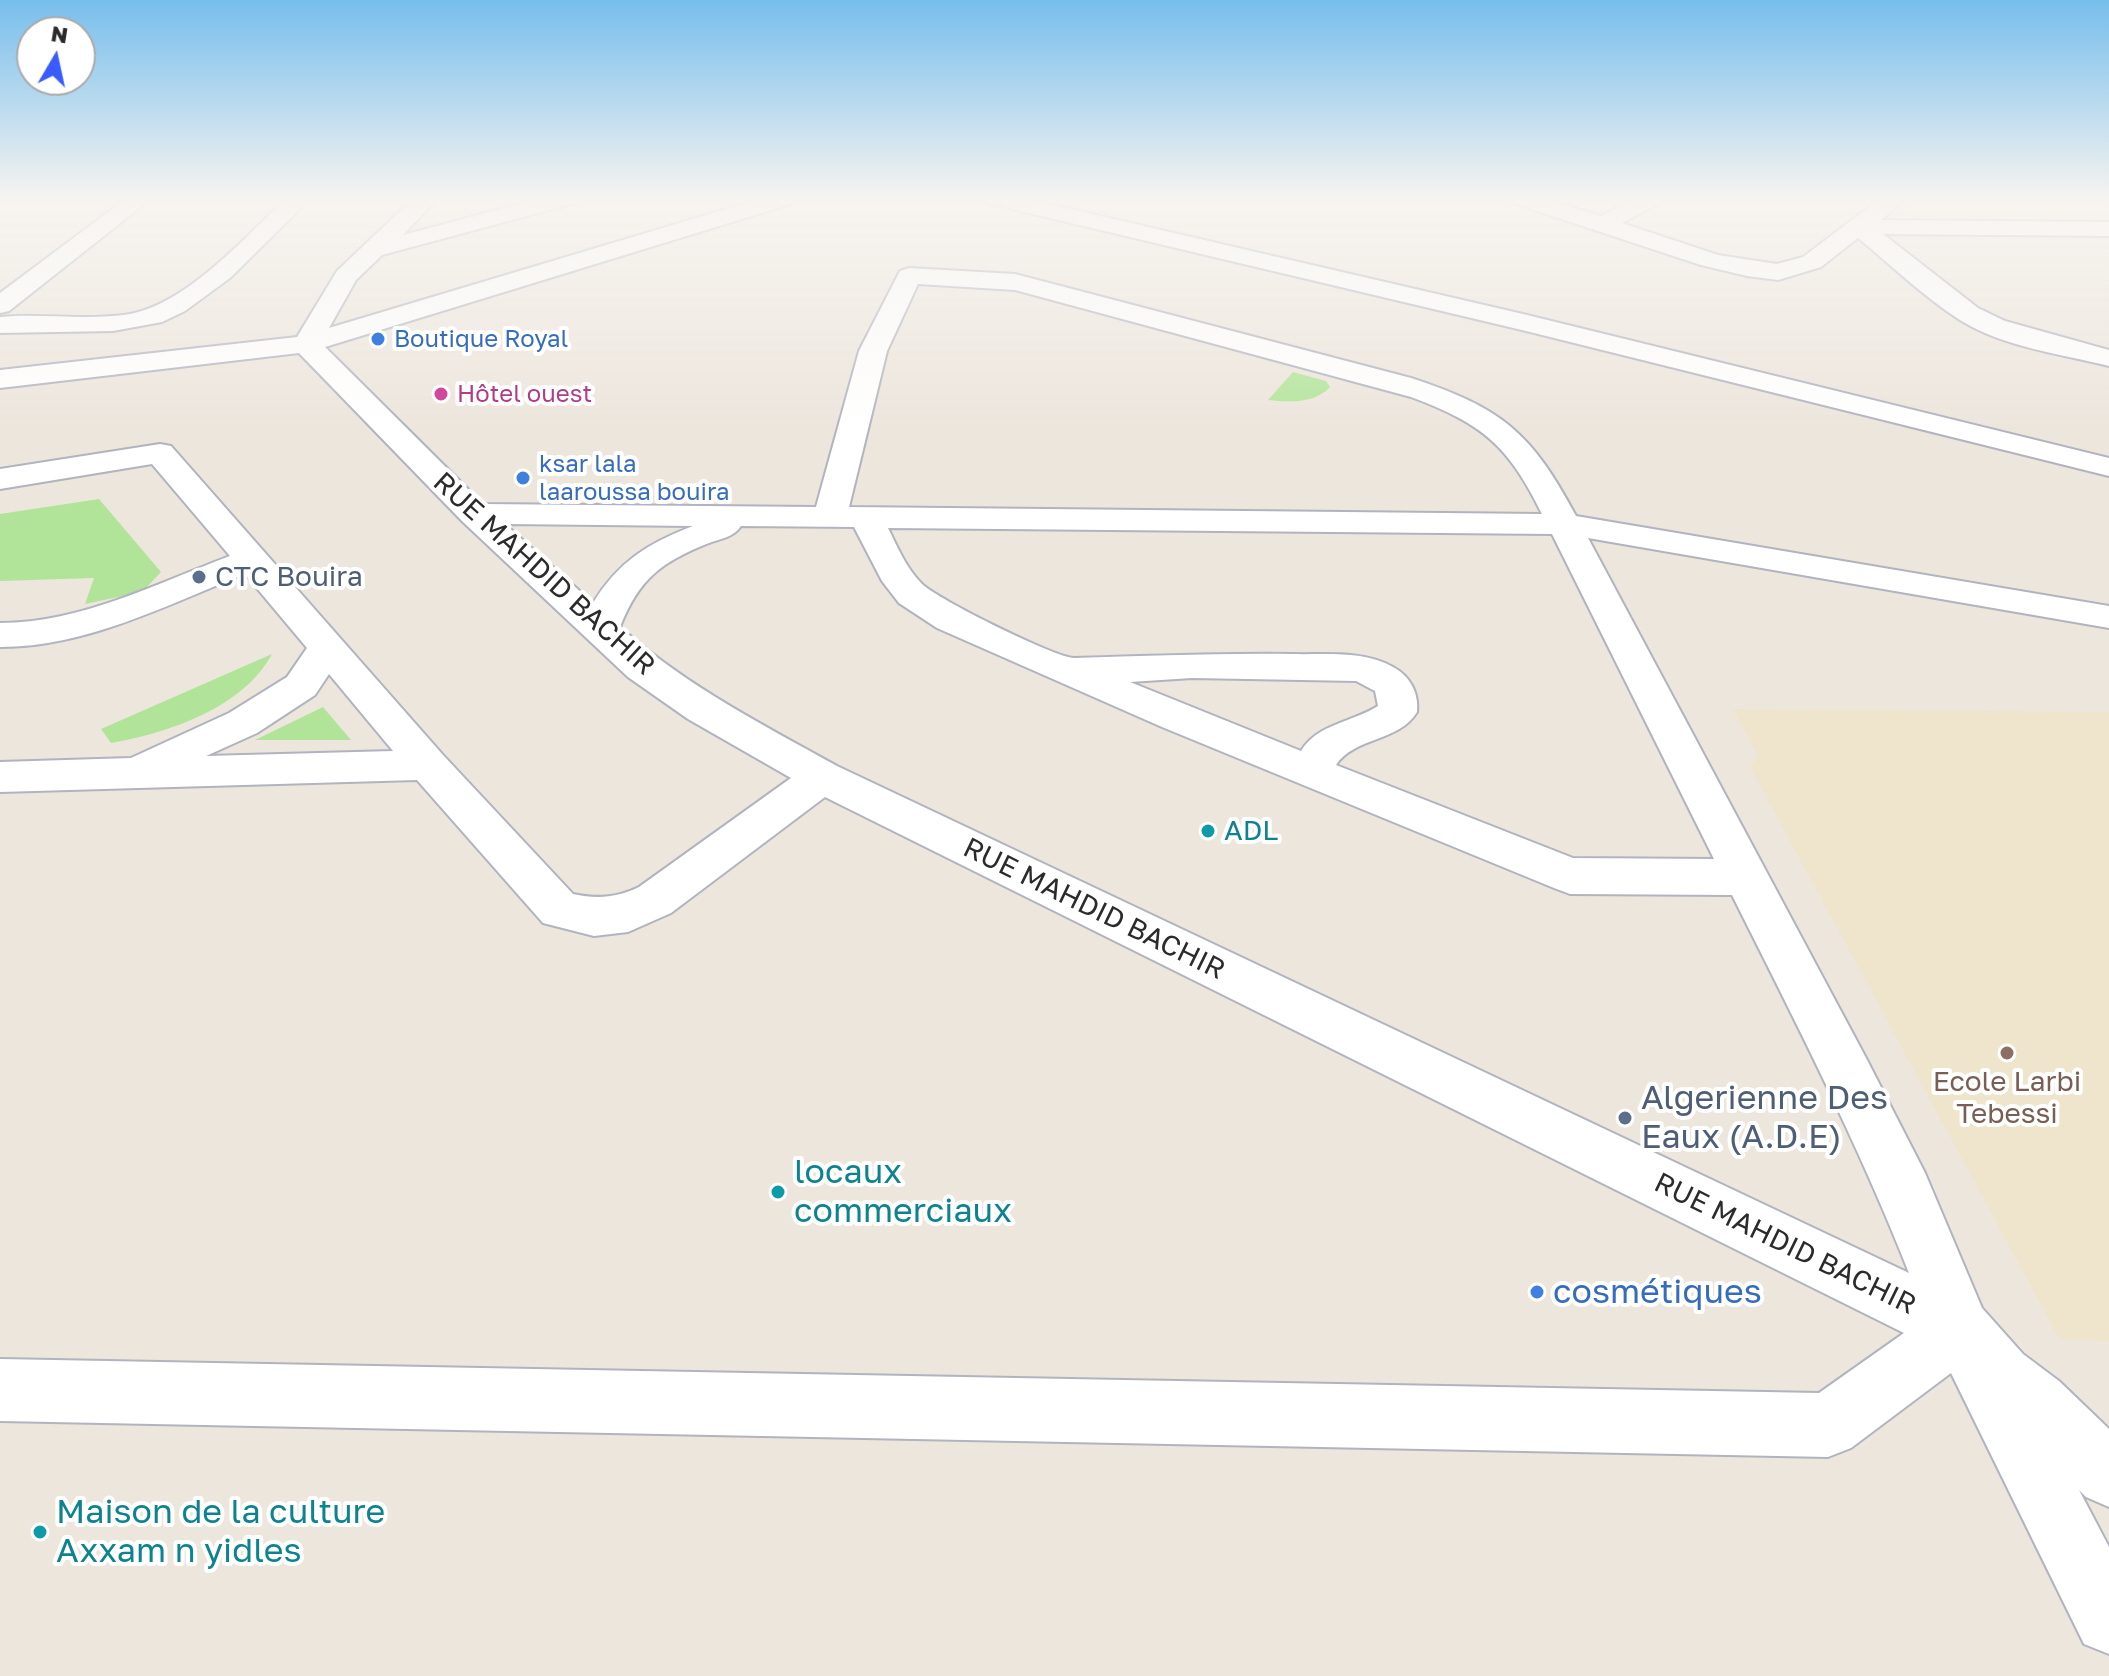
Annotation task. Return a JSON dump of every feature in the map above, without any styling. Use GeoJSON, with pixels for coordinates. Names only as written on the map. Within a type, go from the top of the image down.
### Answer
{"type":"FeatureCollection","features":[{"type":"Feature","properties":{"kind":"street"},"geometry":{"type":"LineString","coordinates":[[0,305],[38,276]]}},
{"type":"Feature","properties":{"kind":"street"},"geometry":{"type":"LineString","coordinates":[[0,325],[128,322],[170,310],[214,276]]}},
{"type":"Feature","properties":{"kind":"street"},"geometry":{"type":"LineString","coordinates":[[306,344],[346,276]]}},
{"type":"Feature","properties":{"kind":"street"},"geometry":{"type":"LineString","coordinates":[[0,379],[306,344],[526,276]]}},
{"type":"Feature","properties":{"kind":"street"},"geometry":{"type":"LineString","coordinates":[[909,276],[873,351],[848,518],[912,595],[950,620],[1176,717],[1570,876],[1748,877]]}},
{"type":"Feature","properties":{"kind":"street"},"geometry":{"type":"LineString","coordinates":[[913,276],[1015,282],[1059,292],[1441,397],[1505,432],[1525,452],[1748,877],[1905,1192],[1961,1329],[2109,1619]]}},
{"type":"Feature","properties":{"kind":"street"},"geometry":{"type":"LineString","coordinates":[[1328,276],[2109,467]]}},
{"type":"Feature","properties":{"kind":"street"},"geometry":{"type":"LineString","coordinates":[[1921,276],[1969,314],[2020,335],[2109,358]]}},
{"type":"Feature","properties":{"kind":"street","name":"RUE MAHDID BACHIR"},"geometry":{"type":"LineString","coordinates":[[306,344],[474,514],[642,668],[702,709],[822,777],[1961,1329],[2001,1376],[2048,1414],[2109,1474]]}},
{"type":"Feature","properties":{"kind":"street"},"geometry":{"type":"LineString","coordinates":[[0,479],[160,453],[428,765],[559,910],[594,917],[628,913],[655,900],[822,777]]}},
{"type":"Feature","properties":{"kind":"street"},"geometry":{"type":"LineString","coordinates":[[474,514],[1565,524],[2109,617]]}},
{"type":"Feature","properties":{"kind":"street"},"geometry":{"type":"LineString","coordinates":[[601,628],[610,601],[624,579],[640,565],[673,545],[748,518]]}},
{"type":"Feature","properties":{"kind":"street"},"geometry":{"type":"LineString","coordinates":[[0,635],[32,635],[73,628],[253,559]]}},
{"type":"Feature","properties":{"kind":"street"},"geometry":{"type":"LineString","coordinates":[[126,775],[243,723],[301,686],[328,646]]}},
{"type":"Feature","properties":{"kind":"street"},"geometry":{"type":"LineString","coordinates":[[1060,667],[1121,670],[1192,665],[1358,668],[1377,673],[1390,682],[1397,692],[1397,712],[1385,722],[1320,753],[1313,772]]}},
{"type":"Feature","properties":{"kind":"street"},"geometry":{"type":"LineString","coordinates":[[1176,717],[1168,689],[1192,665]]}},
{"type":"Feature","properties":{"kind":"street"},"geometry":{"type":"LineString","coordinates":[[0,777],[428,765]]}},
{"type":"Feature","properties":{"kind":"street"},"geometry":{"type":"LineString","coordinates":[[0,1390],[1828,1425],[1961,1329]]}},
{"type":"Feature","properties":{"kind":"shaded area","name":"Ecole Larbi Tebessi"},"geometry":{"type":"Polygon","coordinates":[[[1733,709],[2109,712],[2109,1341],[2060,1340],[1750,767],[1758,755],[1733,709]]]}},
{"type":"Feature","properties":{"kind":"green space"},"geometry":{"type":"Polygon","coordinates":[[[1293,372],[1326,381],[1330,387],[1309,399],[1268,400],[1293,372]]]}},
{"type":"Feature","properties":{"kind":"green space"},"geometry":{"type":"Polygon","coordinates":[[[99,499],[161,572],[142,592],[85,604],[94,578],[0,581],[0,514],[99,499]]]}},
{"type":"Feature","properties":{"kind":"green space"},"geometry":{"type":"Polygon","coordinates":[[[272,654],[243,689],[202,715],[179,725],[111,743],[101,729],[272,654]]]}},
{"type":"Feature","properties":{"kind":"green space"},"geometry":{"type":"Polygon","coordinates":[[[323,707],[351,740],[255,740],[323,707]]]}},
{"type":"Feature","properties":{"kind":"place","name":"Boutique Royal"},"geometry":{"type":"Point","coordinates":[378,339]}},
{"type":"Feature","properties":{"kind":"place","name":"Hôtel ouest"},"geometry":{"type":"Point","coordinates":[441,394]}},
{"type":"Feature","properties":{"kind":"place","name":"ksar lala laaroussa bouira"},"geometry":{"type":"Point","coordinates":[523,478]}},
{"type":"Feature","properties":{"kind":"place","name":"CTC Bouira"},"geometry":{"type":"Point","coordinates":[199,577]}},
{"type":"Feature","properties":{"kind":"place","name":"ADL"},"geometry":{"type":"Point","coordinates":[1208,831]}},
{"type":"Feature","properties":{"kind":"place","name":"Ecole Larbi Tebessi"},"geometry":{"type":"Point","coordinates":[2007,1053]}},
{"type":"Feature","properties":{"kind":"place","name":"Algerienne Des Eaux (A.D.E)"},"geometry":{"type":"Point","coordinates":[1625,1118]}},
{"type":"Feature","properties":{"kind":"place","name":"locaux commerciaux"},"geometry":{"type":"Point","coordinates":[778,1192]}},
{"type":"Feature","properties":{"kind":"place","name":"cosmétiques"},"geometry":{"type":"Point","coordinates":[1537,1292]}},
{"type":"Feature","properties":{"kind":"place","name":"Maison de la culture Axxam n yidles"},"geometry":{"type":"Point","coordinates":[40,1532]}}]}
